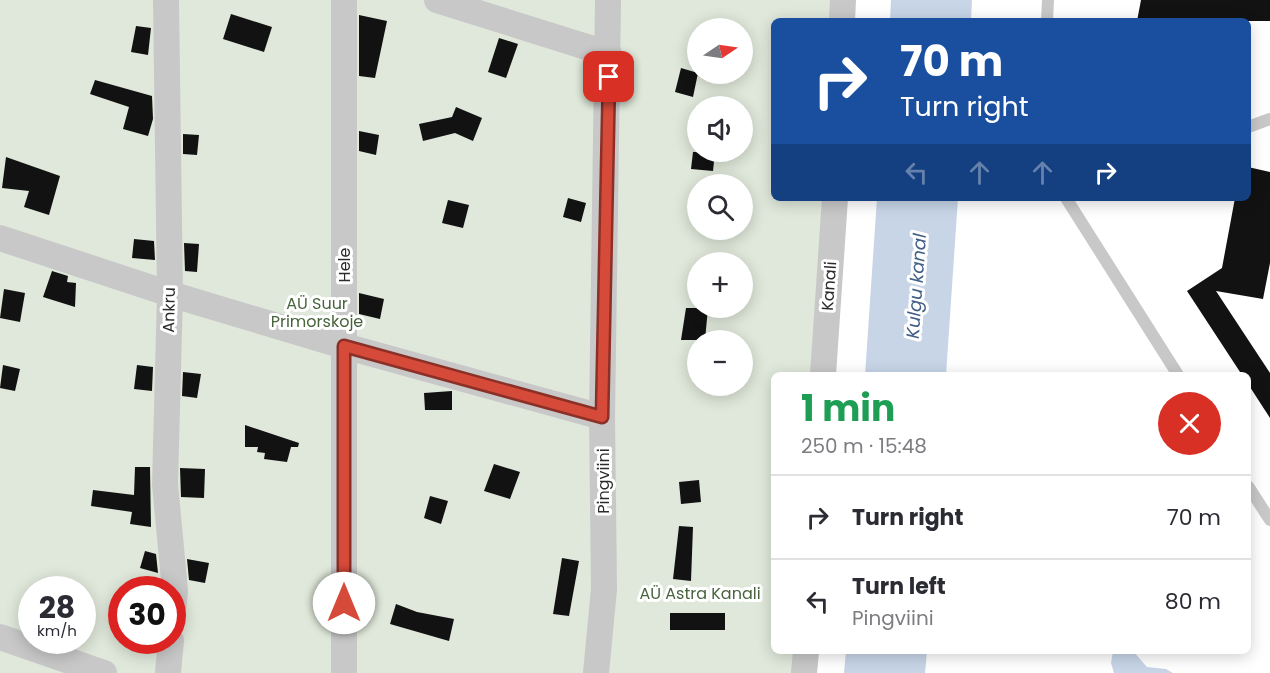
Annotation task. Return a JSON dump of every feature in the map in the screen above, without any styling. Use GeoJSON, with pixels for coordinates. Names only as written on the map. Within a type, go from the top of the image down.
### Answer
{"type":"FeatureCollection","features":[{"type":"Feature","properties":{"kind":"street","name":"Ankru"},"geometry":{"type":"LineString","coordinates":[[166,0],[170,294],[165,484],[174,576]]}},
{"type":"Feature","properties":{"kind":"street","name":"Hele"},"geometry":{"type":"LineString","coordinates":[[344,0],[344,673]]}},
{"type":"Feature","properties":{"kind":"street"},"geometry":{"type":"LineString","coordinates":[[437,0],[609,54]]}},
{"type":"Feature","properties":{"kind":"street","name":"Pingviini"},"geometry":{"type":"LineString","coordinates":[[596,673],[604,589],[602,417],[608,0]]}},
{"type":"Feature","properties":{"kind":"street"},"geometry":{"type":"LineString","coordinates":[[842,18],[843,0]]}},
{"type":"Feature","properties":{"kind":"street","name":"Kanali"},"geometry":{"type":"LineString","coordinates":[[823,372],[834,201]]}},
{"type":"Feature","properties":{"kind":"street"},"geometry":{"type":"LineString","coordinates":[[0,238],[170,294],[344,346],[602,417]]}},
{"type":"Feature","properties":{"kind":"street"},"geometry":{"type":"LineString","coordinates":[[0,637],[104,673]]}},
{"type":"Feature","properties":{"kind":"street"},"geometry":{"type":"LineString","coordinates":[[168,673],[170,654]]}},
{"type":"Feature","properties":{"kind":"street"},"geometry":{"type":"LineString","coordinates":[[804,673],[806,654]]}},
{"type":"Feature","properties":{"kind":"lane"},"geometry":{"type":"LineString","coordinates":[[1047,18],[1048,0]]}},
{"type":"Feature","properties":{"kind":"lane"},"geometry":{"type":"LineString","coordinates":[[1251,126],[1270,119]]}},
{"type":"Feature","properties":{"kind":"lane"},"geometry":{"type":"LineString","coordinates":[[1068,201],[1176,372]]}},
{"type":"Feature","properties":{"kind":"lane"},"geometry":{"type":"LineString","coordinates":[[1251,491],[1270,520]]}},
{"type":"Feature","properties":{"kind":"green space","name":"AÜ Suur Primorskoje"},"geometry":{"type":"Polygon","coordinates":[[[0,0],[836,0],[835,18],[771,18],[771,201],[827,201],[818,372],[771,372],[771,654],[798,654],[796,673],[0,673],[0,0]]]}},
{"type":"Feature","properties":{"kind":"water"},"geometry":{"type":"Polygon","coordinates":[[[891,0],[972,0],[971,18],[890,18],[891,0]]]}},
{"type":"Feature","properties":{"kind":"water","name":"Kulgu kanal"},"geometry":{"type":"Polygon","coordinates":[[[877,201],[958,201],[946,372],[865,372],[877,201]]]}},
{"type":"Feature","properties":{"kind":"water"},"geometry":{"type":"Polygon","coordinates":[[[846,654],[927,654],[925,673],[844,673],[846,654]]]}},
{"type":"Feature","properties":{"kind":"water"},"geometry":{"type":"Polygon","coordinates":[[[1112,654],[1136,654],[1147,667],[1166,669],[1173,673],[1114,673],[1111,663],[1112,654]]]}},
{"type":"Feature","properties":{"kind":"building"},"geometry":{"type":"Polygon","coordinates":[[[1141,0],[1270,0],[1270,21],[1251,21],[1251,18],[1138,18],[1141,0]]]}},
{"type":"Feature","properties":{"kind":"building"},"geometry":{"type":"Polygon","coordinates":[[[231,14],[272,27],[264,52],[223,39],[231,14]]]}},
{"type":"Feature","properties":{"kind":"building"},"geometry":{"type":"Polygon","coordinates":[[[359,15],[387,21],[375,78],[359,76],[359,15]]]}},
{"type":"Feature","properties":{"kind":"building"},"geometry":{"type":"Polygon","coordinates":[[[136,26],[151,28],[148,55],[131,52],[136,26]]]}},
{"type":"Feature","properties":{"kind":"building"},"geometry":{"type":"Polygon","coordinates":[[[499,38],[518,44],[506,78],[488,72],[499,38]]]}},
{"type":"Feature","properties":{"kind":"building"},"geometry":{"type":"Polygon","coordinates":[[[681,68],[687,70],[687,84],[696,84],[693,96],[675,92],[681,68]]]}},
{"type":"Feature","properties":{"kind":"building"},"geometry":{"type":"Polygon","coordinates":[[[95,80],[152,96],[153,119],[148,136],[123,129],[129,107],[90,94],[95,80]]]}},
{"type":"Feature","properties":{"kind":"building"},"geometry":{"type":"Polygon","coordinates":[[[456,107],[482,118],[473,141],[455,133],[423,141],[419,124],[452,117],[456,107]]]}},
{"type":"Feature","properties":{"kind":"building"},"geometry":{"type":"Polygon","coordinates":[[[359,131],[379,135],[376,155],[359,151],[359,131]]]}},
{"type":"Feature","properties":{"kind":"building"},"geometry":{"type":"Polygon","coordinates":[[[183,134],[199,135],[197,155],[183,154],[183,134]]]}},
{"type":"Feature","properties":{"kind":"building"},"geometry":{"type":"Polygon","coordinates":[[[6,157],[60,176],[49,215],[24,207],[29,191],[2,188],[6,157]]]}},
{"type":"Feature","properties":{"kind":"building"},"geometry":{"type":"Polygon","coordinates":[[[692,162],[714,162],[713,171],[691,169],[692,162]]]}},
{"type":"Feature","properties":{"kind":"building"},"geometry":{"type":"Polygon","coordinates":[[[1251,168],[1270,172],[1270,263],[1263,299],[1216,291],[1270,373],[1270,418],[1251,389],[1251,372],[1240,372],[1187,291],[1222,268],[1234,201],[1251,201],[1251,168]]]}},
{"type":"Feature","properties":{"kind":"building"},"geometry":{"type":"Polygon","coordinates":[[[568,198],[586,203],[581,222],[563,217],[568,198]]]}},
{"type":"Feature","properties":{"kind":"building"},"geometry":{"type":"Polygon","coordinates":[[[448,200],[469,205],[463,228],[442,223],[448,200]]]}},
{"type":"Feature","properties":{"kind":"building"},"geometry":{"type":"Polygon","coordinates":[[[134,239],[154,241],[155,260],[132,258],[134,239]]]}},
{"type":"Feature","properties":{"kind":"building"},"geometry":{"type":"Polygon","coordinates":[[[184,243],[199,244],[197,272],[185,271],[184,243]]]}},
{"type":"Feature","properties":{"kind":"building"},"geometry":{"type":"Polygon","coordinates":[[[52,271],[68,276],[67,282],[76,283],[75,307],[43,297],[52,271]]]}},
{"type":"Feature","properties":{"kind":"building"},"geometry":{"type":"Polygon","coordinates":[[[4,289],[25,293],[20,322],[0,318],[4,289]]]}},
{"type":"Feature","properties":{"kind":"building"},"geometry":{"type":"Polygon","coordinates":[[[359,293],[384,299],[380,319],[359,314],[359,293]]]}},
{"type":"Feature","properties":{"kind":"building"},"geometry":{"type":"Polygon","coordinates":[[[686,308],[687,318],[707,318],[706,330],[687,330],[687,340],[681,340],[686,308]]]}},
{"type":"Feature","properties":{"kind":"building"},"geometry":{"type":"Polygon","coordinates":[[[3,365],[20,369],[15,391],[0,388],[3,365]]]}},
{"type":"Feature","properties":{"kind":"building"},"geometry":{"type":"Polygon","coordinates":[[[137,365],[153,367],[152,391],[134,389],[137,365]]]}},
{"type":"Feature","properties":{"kind":"building"},"geometry":{"type":"Polygon","coordinates":[[[183,372],[201,374],[197,398],[182,396],[183,372]]]}},
{"type":"Feature","properties":{"kind":"building"},"geometry":{"type":"Polygon","coordinates":[[[452,391],[452,410],[425,410],[424,393],[452,391]]]}},
{"type":"Feature","properties":{"kind":"building"},"geometry":{"type":"Polygon","coordinates":[[[245,425],[299,443],[298,447],[291,447],[287,462],[264,459],[265,453],[257,452],[258,447],[245,447],[245,425]]]}},
{"type":"Feature","properties":{"kind":"building"},"geometry":{"type":"Polygon","coordinates":[[[494,464],[520,472],[510,499],[484,491],[494,464]]]}},
{"type":"Feature","properties":{"kind":"building"},"geometry":{"type":"Polygon","coordinates":[[[135,467],[150,467],[151,527],[130,524],[132,512],[91,506],[93,490],[134,495],[135,467]]]}},
{"type":"Feature","properties":{"kind":"building"},"geometry":{"type":"Polygon","coordinates":[[[180,468],[205,469],[204,498],[181,497],[180,468]]]}},
{"type":"Feature","properties":{"kind":"building"},"geometry":{"type":"Polygon","coordinates":[[[699,480],[701,502],[681,504],[679,482],[699,480]]]}},
{"type":"Feature","properties":{"kind":"building"},"geometry":{"type":"Polygon","coordinates":[[[430,496],[448,501],[441,524],[424,518],[430,496]]]}},
{"type":"Feature","properties":{"kind":"building"},"geometry":{"type":"Polygon","coordinates":[[[679,526],[693,527],[691,581],[673,579],[679,526]]]}},
{"type":"Feature","properties":{"kind":"building"},"geometry":{"type":"Polygon","coordinates":[[[145,551],[156,554],[158,573],[140,568],[145,551]]]}},
{"type":"Feature","properties":{"kind":"building"},"geometry":{"type":"Polygon","coordinates":[[[562,558],[579,561],[569,616],[553,614],[562,558]]]}},
{"type":"Feature","properties":{"kind":"building"},"geometry":{"type":"Polygon","coordinates":[[[187,559],[209,563],[205,583],[189,580],[187,559]]]}},
{"type":"Feature","properties":{"kind":"building"},"geometry":{"type":"Polygon","coordinates":[[[396,604],[417,612],[454,619],[449,641],[390,624],[396,604]]]}},
{"type":"Feature","properties":{"kind":"building"},"geometry":{"type":"Polygon","coordinates":[[[670,613],[725,613],[725,630],[670,630],[670,613]]]}},
{"type":"Feature","properties":{"kind":"route"},"geometry":{"type":"LineString","coordinates":[[344,603],[344,346],[602,417],[609,77]]}},
{"type":"Feature","properties":{"kind":"park label","name":"AÜ Astra Kanali"},"geometry":{"type":"Point","coordinates":[700,593]}}]}
